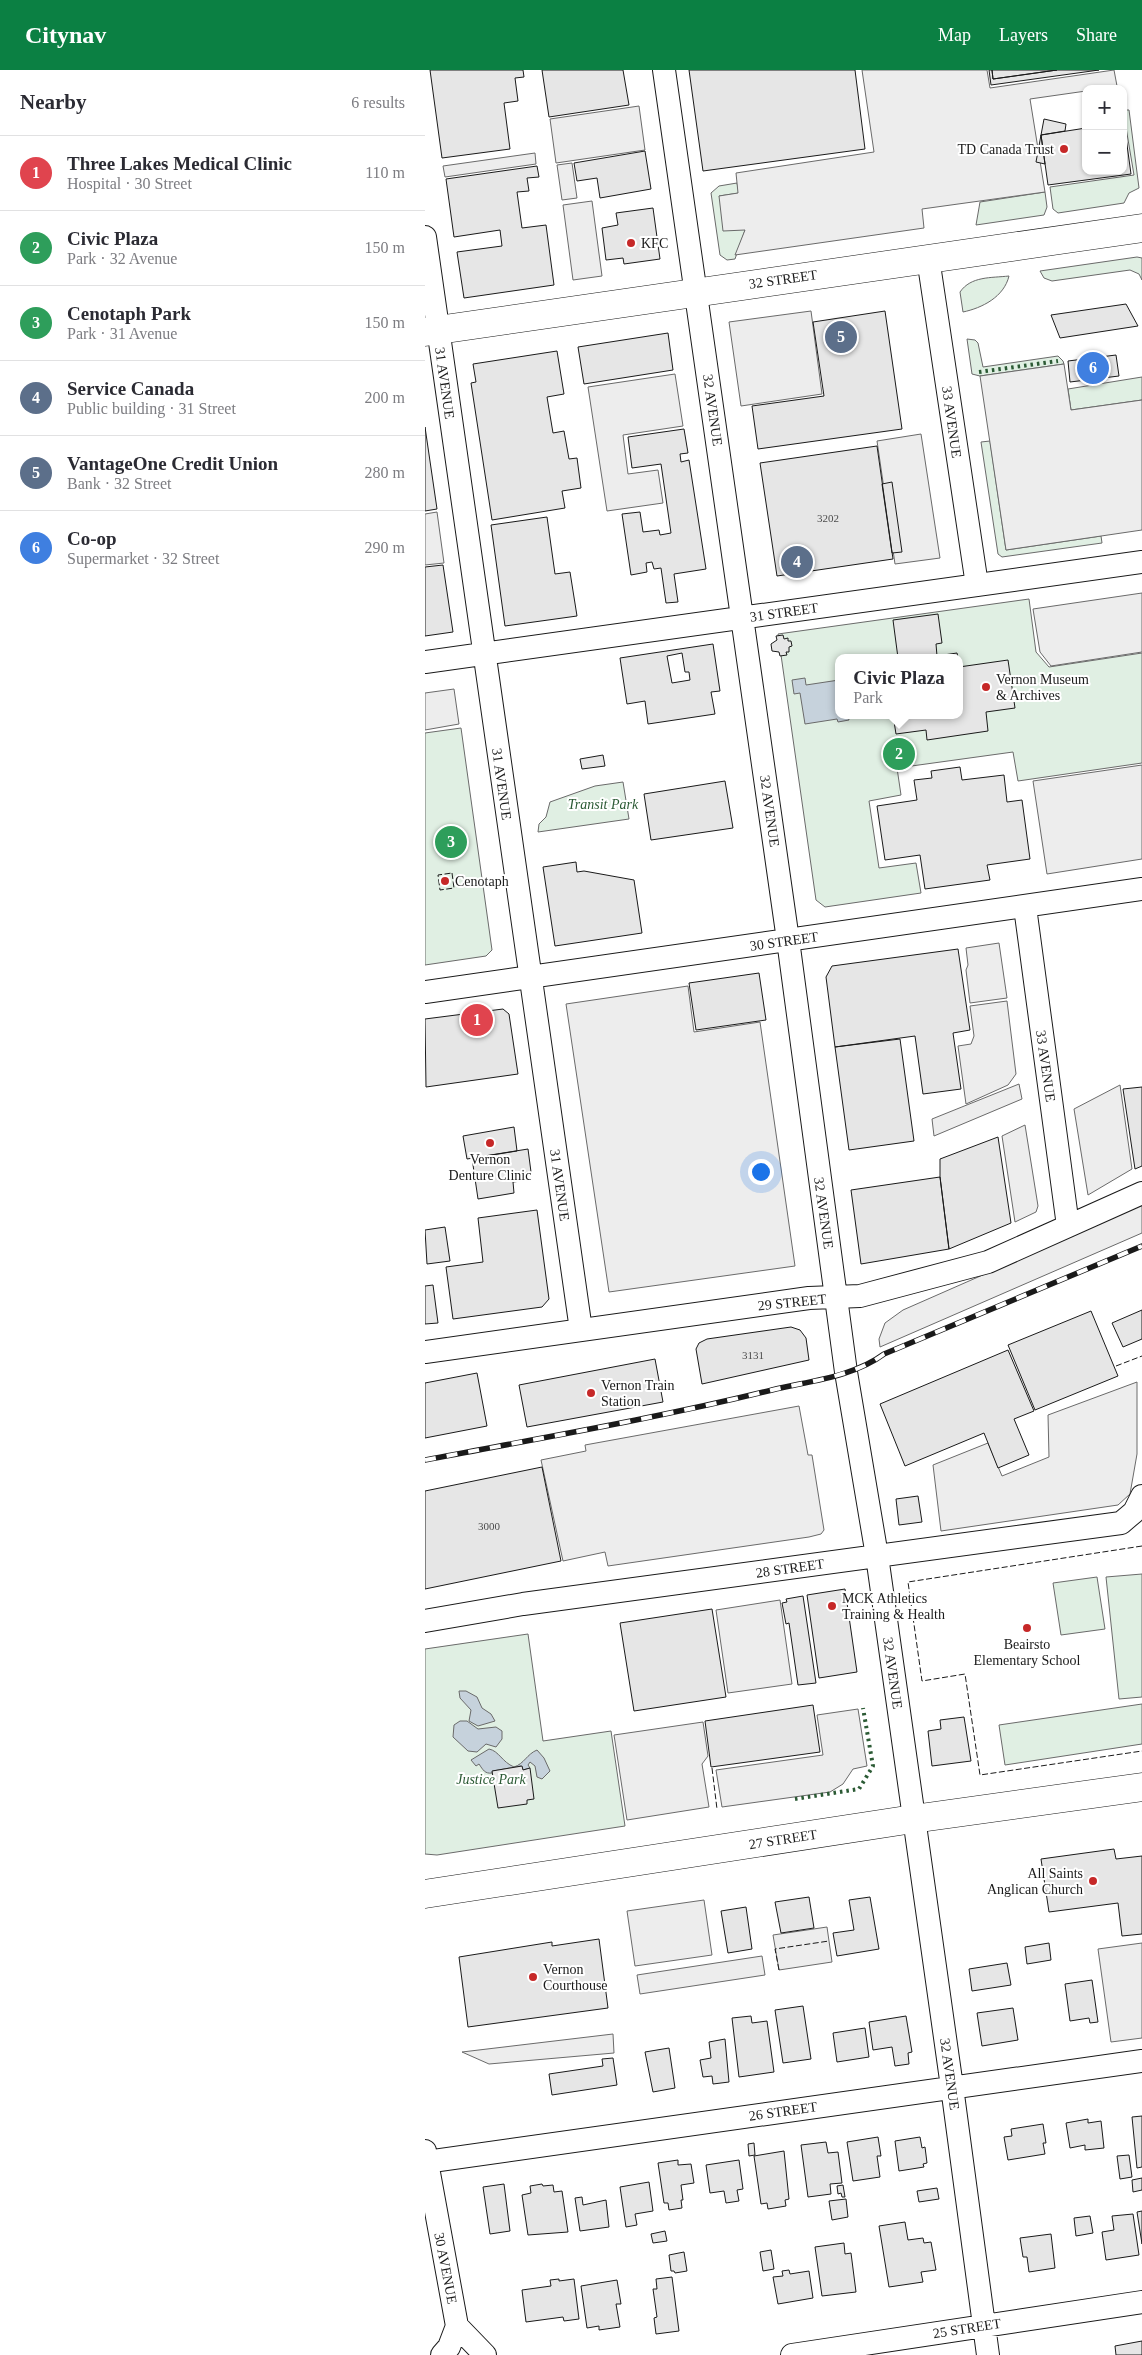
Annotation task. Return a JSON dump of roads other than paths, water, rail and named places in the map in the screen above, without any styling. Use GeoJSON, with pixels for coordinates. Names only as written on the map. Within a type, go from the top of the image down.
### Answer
{"type":"FeatureCollection","features":[{"type":"Feature","properties":{"kind":"main road","name":"32 STREET"},"geometry":{"type":"LineString","coordinates":[[431,331],[1142,228]]}},
{"type":"Feature","properties":{"kind":"main road","name":"27 STREET"},"geometry":{"type":"LineString","coordinates":[[425,1894],[913,1819],[1142,1787]]}},
{"type":"Feature","properties":{"kind":"street","name":"32 AVENUE"},"geometry":{"type":"LineString","coordinates":[[664,70],[743,618],[836,1297],[877,1556],[913,1819],[953,2087],[988,2355]]}},
{"type":"Feature","properties":{"kind":"street","name":"31 AVENUE"},"geometry":{"type":"LineString","coordinates":[[425,237],[431,331],[484,653],[581,1330]]}},
{"type":"Feature","properties":{"kind":"street","name":"33 AVENUE"},"geometry":{"type":"LineString","coordinates":[[928,258],[977,586]]}},
{"type":"Feature","properties":{"kind":"street","name":"31 STREET"},"geometry":{"type":"LineString","coordinates":[[425,662],[1142,562]]}},
{"type":"Feature","properties":{"kind":"street","name":"30 STREET"},"geometry":{"type":"LineString","coordinates":[[425,992],[1142,889]]}},
{"type":"Feature","properties":{"kind":"street","name":"33 AVENUE"},"geometry":{"type":"LineString","coordinates":[[1025,907],[1068,1226]]}},
{"type":"Feature","properties":{"kind":"street","name":"29 STREET"},"geometry":{"type":"LineString","coordinates":[[425,1352],[809,1298],[860,1296],[884,1291],[988,1262],[1142,1193]]}},
{"type":"Feature","properties":{"kind":"street","name":"28 STREET"},"geometry":{"type":"LineString","coordinates":[[425,1621],[523,1604],[1121,1523],[1133,1512],[1142,1496]]}},
{"type":"Feature","properties":{"kind":"street","name":"26 STREET"},"geometry":{"type":"LineString","coordinates":[[426,2158],[1142,2061]]}},
{"type":"Feature","properties":{"kind":"street","name":"30 AVENUE"},"geometry":{"type":"LineString","coordinates":[[426,2158],[457,2326]]}},
{"type":"Feature","properties":{"kind":"street","name":"25 STREET"},"geometry":{"type":"LineString","coordinates":[[792,2355],[983,2324],[1142,2302]]}},
{"type":"Feature","properties":{"kind":"street"},"geometry":{"type":"LineString","coordinates":[[442,2355],[449,2347],[457,2326],[485,2355]]}},
{"type":"Feature","properties":{"kind":"railway"},"geometry":{"type":"LineString","coordinates":[[425,1460],[643,1419],[845,1373],[872,1362],[884,1354],[1142,1246]]}},
{"type":"Feature","properties":{"kind":"place","name":"TD Canada Trust"},"geometry":{"type":"Point","coordinates":[1064,149]}},
{"type":"Feature","properties":{"kind":"place","name":"KFC"},"geometry":{"type":"Point","coordinates":[631,243]}},
{"type":"Feature","properties":{"kind":"place","name":"VantageOne Credit Union"},"geometry":{"type":"Point","coordinates":[841,337]}},
{"type":"Feature","properties":{"kind":"place","name":"Co-op"},"geometry":{"type":"Point","coordinates":[1093,368]}},
{"type":"Feature","properties":{"kind":"place","name":"Service Canada"},"geometry":{"type":"Point","coordinates":[797,562]}},
{"type":"Feature","properties":{"kind":"place","name":"Vernon Museum & Archives"},"geometry":{"type":"Point","coordinates":[986,687]}},
{"type":"Feature","properties":{"kind":"place","name":"Civic Plaza"},"geometry":{"type":"Point","coordinates":[899,754]}},
{"type":"Feature","properties":{"kind":"place","name":"Cenotaph Park"},"geometry":{"type":"Point","coordinates":[451,842]}},
{"type":"Feature","properties":{"kind":"place","name":"Cenotaph"},"geometry":{"type":"Point","coordinates":[445,881]}},
{"type":"Feature","properties":{"kind":"place","name":"Three Lakes Medical Clinic"},"geometry":{"type":"Point","coordinates":[477,1020]}},
{"type":"Feature","properties":{"kind":"place","name":"Vernon Denture Clinic"},"geometry":{"type":"Point","coordinates":[490,1143]}},
{"type":"Feature","properties":{"kind":"place","name":"Vernon Train Station"},"geometry":{"type":"Point","coordinates":[591,1393]}},
{"type":"Feature","properties":{"kind":"place","name":"MCK Athletics Training & Health"},"geometry":{"type":"Point","coordinates":[832,1606]}},
{"type":"Feature","properties":{"kind":"place","name":"Beairsto Elementary School"},"geometry":{"type":"Point","coordinates":[1027,1628]}},
{"type":"Feature","properties":{"kind":"place","name":"All Saints Anglican Church"},"geometry":{"type":"Point","coordinates":[1093,1881]}},
{"type":"Feature","properties":{"kind":"place","name":"Vernon Courthouse"},"geometry":{"type":"Point","coordinates":[533,1977]}},
{"type":"Feature","properties":{"kind":"park label","name":"Transit Park"},"geometry":{"type":"Point","coordinates":[603,804]}},
{"type":"Feature","properties":{"kind":"park label","name":"Justice Park"},"geometry":{"type":"Point","coordinates":[491,1779]}}]}
